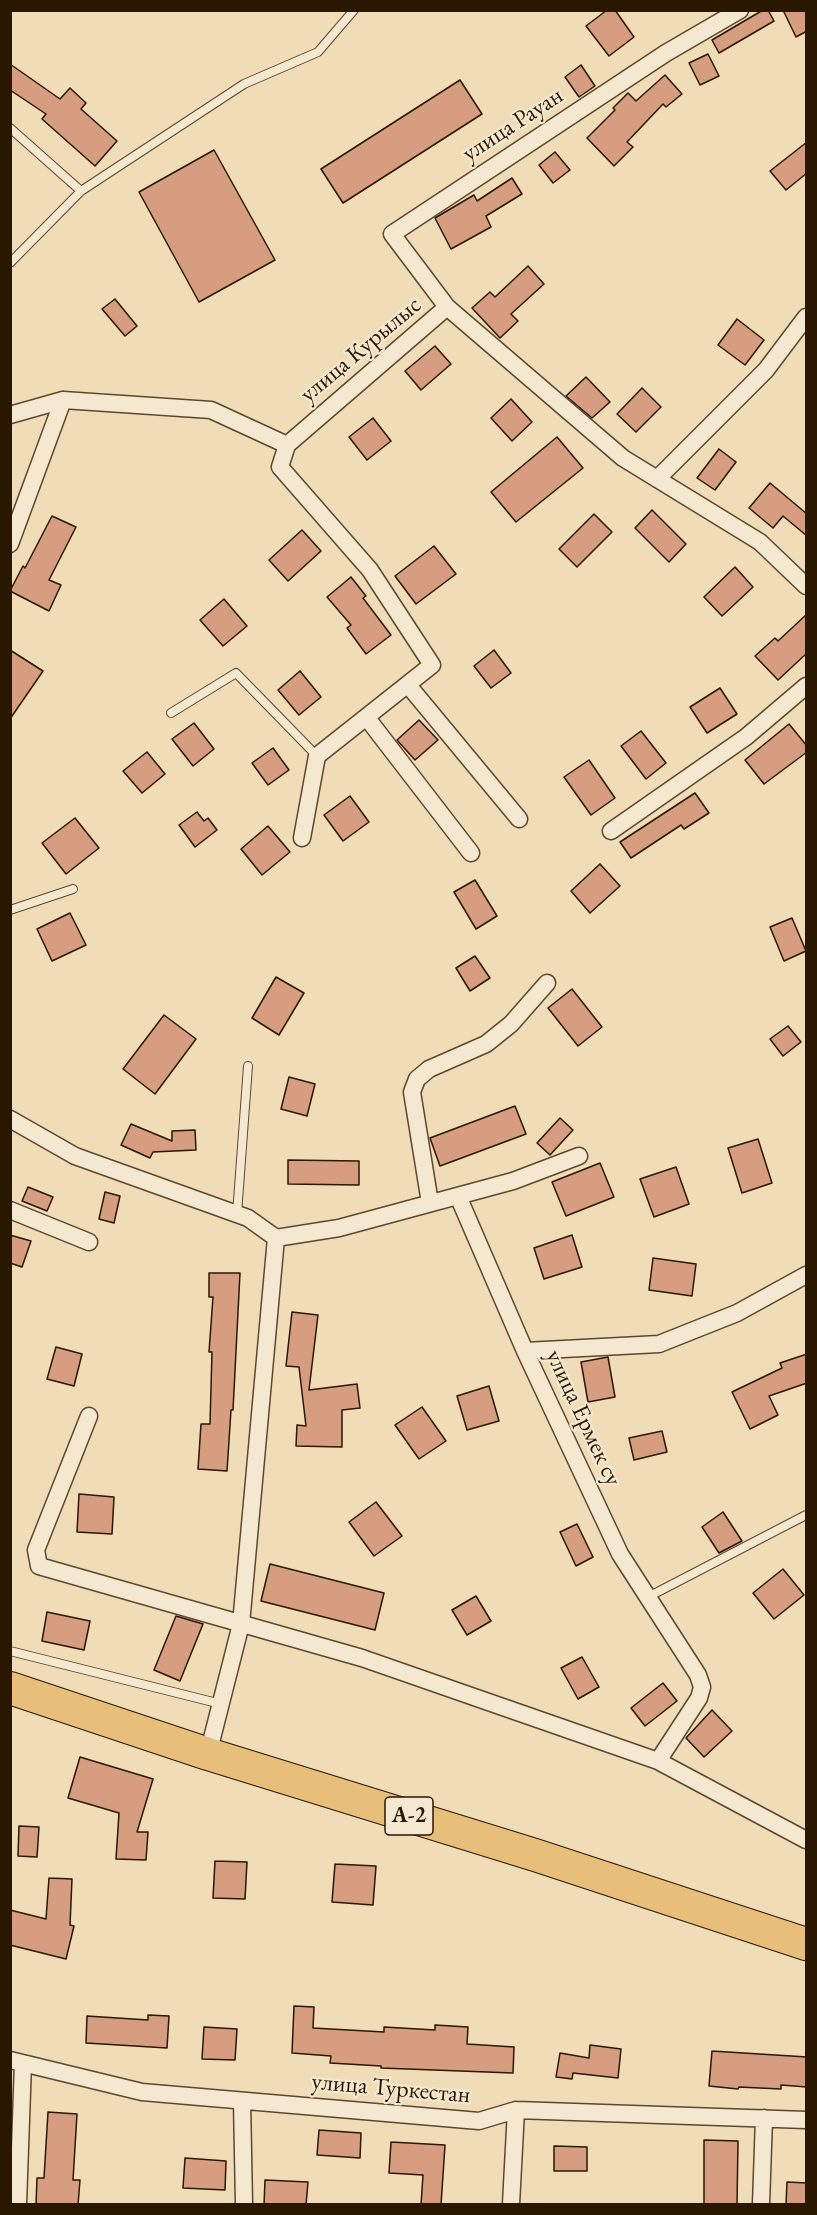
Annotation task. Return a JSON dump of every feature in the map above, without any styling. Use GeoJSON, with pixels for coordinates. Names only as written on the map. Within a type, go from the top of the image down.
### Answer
{"type":"FeatureCollection","features":[{"type":"Feature","properties":{"kind":"highway","name":"A-2"},"geometry":{"type":"LineString","coordinates":[[10,1688],[208,1754],[524,1852],[807,1944]]}},
{"type":"Feature","properties":{"kind":"street","name":"улица Рауан"},"geometry":{"type":"LineString","coordinates":[[447,308],[392,234],[666,53],[740,10]]}},
{"type":"Feature","properties":{"kind":"street","name":"улица Курылыс"},"geometry":{"type":"LineString","coordinates":[[286,445],[447,308],[623,458],[760,542],[807,586]]}},
{"type":"Feature","properties":{"kind":"street"},"geometry":{"type":"LineString","coordinates":[[657,479],[766,370],[807,317]]}},
{"type":"Feature","properties":{"kind":"street"},"geometry":{"type":"LineString","coordinates":[[10,544],[63,400]]}},
{"type":"Feature","properties":{"kind":"street"},"geometry":{"type":"LineString","coordinates":[[10,415],[63,400],[211,410],[286,445],[280,467],[370,570],[432,665],[368,718],[317,756],[302,838]]}},
{"type":"Feature","properties":{"kind":"street"},"geometry":{"type":"LineString","coordinates":[[408,685],[519,819]]}},
{"type":"Feature","properties":{"kind":"street"},"geometry":{"type":"LineString","coordinates":[[611,831],[746,737],[807,686]]}},
{"type":"Feature","properties":{"kind":"street"},"geometry":{"type":"LineString","coordinates":[[368,718],[471,853]]}},
{"type":"Feature","properties":{"kind":"street"},"geometry":{"type":"LineString","coordinates":[[430,1203],[412,1092],[417,1079],[429,1069],[486,1044],[512,1024],[547,983]]}},
{"type":"Feature","properties":{"kind":"street"},"geometry":{"type":"LineString","coordinates":[[10,1119],[75,1156],[248,1218],[276,1239],[339,1228],[513,1181],[579,1156]]}},
{"type":"Feature","properties":{"kind":"street"},"geometry":{"type":"LineString","coordinates":[[458,1196],[525,1351]]}},
{"type":"Feature","properties":{"kind":"street"},"geometry":{"type":"LineString","coordinates":[[10,1210],[89,1242]]}},
{"type":"Feature","properties":{"kind":"street"},"geometry":{"type":"LineString","coordinates":[[208,1754],[242,1624],[276,1239]]}},
{"type":"Feature","properties":{"kind":"street","name":"улица Ермек су"},"geometry":{"type":"LineString","coordinates":[[658,1761],[699,1698],[702,1687],[698,1674],[620,1554],[525,1351],[659,1344],[737,1313],[807,1275]]}},
{"type":"Feature","properties":{"kind":"street"},"geometry":{"type":"LineString","coordinates":[[89,1416],[36,1550],[39,1566],[362,1658],[658,1761],[807,1840]]}},
{"type":"Feature","properties":{"kind":"street"},"geometry":{"type":"LineString","coordinates":[[17,2061],[18,2205]]}},
{"type":"Feature","properties":{"kind":"street","name":"улица Туркестан"},"geometry":{"type":"LineString","coordinates":[[17,2061],[142,2092],[479,2121],[516,2110],[807,2120]]}},
{"type":"Feature","properties":{"kind":"street"},"geometry":{"type":"LineString","coordinates":[[242,2101],[244,2205]]}},
{"type":"Feature","properties":{"kind":"street"},"geometry":{"type":"LineString","coordinates":[[511,2205],[516,2110]]}},
{"type":"Feature","properties":{"kind":"street"},"geometry":{"type":"LineString","coordinates":[[761,2205],[764,2118]]}},
{"type":"Feature","properties":{"kind":"lane"},"geometry":{"type":"LineString","coordinates":[[10,263],[81,191],[244,84],[318,52],[354,10]]}},
{"type":"Feature","properties":{"kind":"lane"},"geometry":{"type":"LineString","coordinates":[[10,128],[81,191]]}},
{"type":"Feature","properties":{"kind":"lane"},"geometry":{"type":"LineString","coordinates":[[171,713],[236,673],[317,756]]}},
{"type":"Feature","properties":{"kind":"lane"},"geometry":{"type":"LineString","coordinates":[[10,910],[73,888]]}},
{"type":"Feature","properties":{"kind":"lane"},"geometry":{"type":"LineString","coordinates":[[237,1214],[248,1066]]}},
{"type":"Feature","properties":{"kind":"lane"},"geometry":{"type":"LineString","coordinates":[[648,1597],[807,1515]]}},
{"type":"Feature","properties":{"kind":"lane"},"geometry":{"type":"LineString","coordinates":[[10,1651],[221,1704]]}},
{"type":"Feature","properties":{"kind":"building"},"geometry":{"type":"Polygon","coordinates":[[[607,10],[615,10],[634,37],[609,56],[586,26],[607,10]]]}},
{"type":"Feature","properties":{"kind":"building"},"geometry":{"type":"Polygon","coordinates":[[[763,10],[768,10],[774,21],[719,53],[712,40],[763,10]]]}},
{"type":"Feature","properties":{"kind":"building"},"geometry":{"type":"Polygon","coordinates":[[[783,10],[807,10],[807,31],[796,37],[783,10]]]}},
{"type":"Feature","properties":{"kind":"building"},"geometry":{"type":"Polygon","coordinates":[[[708,54],[719,76],[700,85],[689,63],[708,54]]]}},
{"type":"Feature","properties":{"kind":"building"},"geometry":{"type":"Polygon","coordinates":[[[10,64],[60,99],[70,88],[86,103],[81,109],[117,141],[95,166],[42,119],[46,114],[10,90],[10,64]]]}},
{"type":"Feature","properties":{"kind":"building"},"geometry":{"type":"Polygon","coordinates":[[[581,65],[595,86],[579,97],[565,77],[581,65]]]}},
{"type":"Feature","properties":{"kind":"building"},"geometry":{"type":"Polygon","coordinates":[[[665,75],[682,94],[666,107],[663,104],[627,142],[633,147],[614,166],[587,138],[615,110],[613,108],[628,93],[636,101],[665,75]]]}},
{"type":"Feature","properties":{"kind":"building"},"geometry":{"type":"Polygon","coordinates":[[[460,80],[482,114],[343,203],[321,169],[460,80]]]}},
{"type":"Feature","properties":{"kind":"building"},"geometry":{"type":"Polygon","coordinates":[[[807,142],[807,173],[786,190],[770,171],[807,142]]]}},
{"type":"Feature","properties":{"kind":"building"},"geometry":{"type":"Polygon","coordinates":[[[214,150],[275,260],[199,302],[139,192],[214,150]]]}},
{"type":"Feature","properties":{"kind":"building"},"geometry":{"type":"Polygon","coordinates":[[[555,152],[570,170],[553,183],[539,165],[555,152]]]}},
{"type":"Feature","properties":{"kind":"building"},"geometry":{"type":"Polygon","coordinates":[[[512,178],[522,194],[486,216],[491,227],[451,249],[435,218],[474,195],[477,201],[512,178]]]}},
{"type":"Feature","properties":{"kind":"building"},"geometry":{"type":"Polygon","coordinates":[[[528,266],[544,284],[511,314],[518,321],[500,338],[472,308],[490,292],[495,297],[528,266]]]}},
{"type":"Feature","properties":{"kind":"building"},"geometry":{"type":"Polygon","coordinates":[[[115,299],[137,326],[125,336],[102,309],[115,299]]]}},
{"type":"Feature","properties":{"kind":"building"},"geometry":{"type":"Polygon","coordinates":[[[737,319],[764,340],[745,365],[718,345],[737,319]]]}},
{"type":"Feature","properties":{"kind":"building"},"geometry":{"type":"Polygon","coordinates":[[[435,346],[451,364],[421,390],[405,371],[435,346]]]}},
{"type":"Feature","properties":{"kind":"building"},"geometry":{"type":"Polygon","coordinates":[[[586,377],[610,402],[592,418],[566,396],[586,377]]]}},
{"type":"Feature","properties":{"kind":"building"},"geometry":{"type":"Polygon","coordinates":[[[642,388],[661,407],[636,432],[617,414],[642,388]]]}},
{"type":"Feature","properties":{"kind":"building"},"geometry":{"type":"Polygon","coordinates":[[[511,399],[532,422],[512,441],[491,418],[511,399]]]}},
{"type":"Feature","properties":{"kind":"building"},"geometry":{"type":"Polygon","coordinates":[[[373,418],[391,441],[367,460],[349,437],[373,418]]]}},
{"type":"Feature","properties":{"kind":"building"},"geometry":{"type":"Polygon","coordinates":[[[557,437],[583,468],[516,522],[491,492],[557,437]]]}},
{"type":"Feature","properties":{"kind":"building"},"geometry":{"type":"Polygon","coordinates":[[[719,449],[736,462],[715,490],[697,478],[719,449]]]}},
{"type":"Feature","properties":{"kind":"building"},"geometry":{"type":"Polygon","coordinates":[[[770,483],[807,514],[807,536],[783,516],[773,528],[749,508],[770,483]]]}},
{"type":"Feature","properties":{"kind":"building"},"geometry":{"type":"Polygon","coordinates":[[[652,510],[686,544],[669,562],[635,528],[652,510]]]}},
{"type":"Feature","properties":{"kind":"building"},"geometry":{"type":"Polygon","coordinates":[[[594,514],[612,532],[577,567],[559,549],[594,514]]]}},
{"type":"Feature","properties":{"kind":"building"},"geometry":{"type":"Polygon","coordinates":[[[52,516],[76,527],[49,580],[61,585],[49,611],[10,591],[23,566],[25,568],[52,516]]]}},
{"type":"Feature","properties":{"kind":"building"},"geometry":{"type":"Polygon","coordinates":[[[302,530],[321,551],[288,581],[269,560],[302,530]]]}},
{"type":"Feature","properties":{"kind":"building"},"geometry":{"type":"Polygon","coordinates":[[[434,546],[456,574],[416,604],[395,576],[434,546]]]}},
{"type":"Feature","properties":{"kind":"building"},"geometry":{"type":"Polygon","coordinates":[[[735,567],[753,587],[722,616],[704,597],[735,567]]]}},
{"type":"Feature","properties":{"kind":"building"},"geometry":{"type":"Polygon","coordinates":[[[351,577],[366,596],[363,598],[391,635],[366,654],[347,628],[351,625],[327,597],[351,577]]]}},
{"type":"Feature","properties":{"kind":"building"},"geometry":{"type":"Polygon","coordinates":[[[224,599],[247,626],[223,646],[200,620],[224,599]]]}},
{"type":"Feature","properties":{"kind":"building"},"geometry":{"type":"Polygon","coordinates":[[[807,614],[807,653],[778,680],[755,656],[775,638],[778,641],[807,614]]]}},
{"type":"Feature","properties":{"kind":"building"},"geometry":{"type":"Polygon","coordinates":[[[10,650],[43,671],[10,719],[10,650]]]}},
{"type":"Feature","properties":{"kind":"building"},"geometry":{"type":"Polygon","coordinates":[[[494,650],[511,673],[491,688],[474,666],[494,650]]]}},
{"type":"Feature","properties":{"kind":"building"},"geometry":{"type":"Polygon","coordinates":[[[300,671],[321,697],[299,715],[278,690],[300,671]]]}},
{"type":"Feature","properties":{"kind":"building"},"geometry":{"type":"Polygon","coordinates":[[[720,688],[737,714],[707,733],[690,707],[720,688]]]}},
{"type":"Feature","properties":{"kind":"building"},"geometry":{"type":"Polygon","coordinates":[[[419,720],[438,740],[415,760],[397,740],[419,720]]]}},
{"type":"Feature","properties":{"kind":"building"},"geometry":{"type":"Polygon","coordinates":[[[194,723],[214,749],[193,766],[172,739],[194,723]]]}},
{"type":"Feature","properties":{"kind":"building"},"geometry":{"type":"Polygon","coordinates":[[[789,724],[807,746],[807,752],[764,784],[745,760],[789,724]]]}},
{"type":"Feature","properties":{"kind":"building"},"geometry":{"type":"Polygon","coordinates":[[[641,731],[666,763],[646,779],[621,746],[641,731]]]}},
{"type":"Feature","properties":{"kind":"building"},"geometry":{"type":"Polygon","coordinates":[[[273,748],[289,770],[268,785],[252,763],[273,748]]]}},
{"type":"Feature","properties":{"kind":"building"},"geometry":{"type":"Polygon","coordinates":[[[147,752],[165,774],[142,793],[123,771],[147,752]]]}},
{"type":"Feature","properties":{"kind":"building"},"geometry":{"type":"Polygon","coordinates":[[[589,760],[615,798],[591,815],[564,777],[589,760]]]}},
{"type":"Feature","properties":{"kind":"building"},"geometry":{"type":"Polygon","coordinates":[[[695,793],[709,813],[684,829],[681,825],[631,858],[620,842],[695,793]]]}},
{"type":"Feature","properties":{"kind":"building"},"geometry":{"type":"Polygon","coordinates":[[[350,796],[369,822],[343,841],[324,815],[350,796]]]}},
{"type":"Feature","properties":{"kind":"building"},"geometry":{"type":"Polygon","coordinates":[[[197,812],[204,821],[208,818],[217,830],[195,847],[179,825],[197,812]]]}},
{"type":"Feature","properties":{"kind":"building"},"geometry":{"type":"Polygon","coordinates":[[[75,818],[99,848],[66,874],[42,843],[75,818]]]}},
{"type":"Feature","properties":{"kind":"building"},"geometry":{"type":"Polygon","coordinates":[[[268,826],[290,852],[262,875],[241,849],[268,826]]]}},
{"type":"Feature","properties":{"kind":"building"},"geometry":{"type":"Polygon","coordinates":[[[600,864],[620,886],[590,913],[571,891],[600,864]]]}},
{"type":"Feature","properties":{"kind":"building"},"geometry":{"type":"Polygon","coordinates":[[[475,880],[497,916],[476,929],[454,892],[475,880]]]}},
{"type":"Feature","properties":{"kind":"building"},"geometry":{"type":"Polygon","coordinates":[[[70,913],[86,945],[52,961],[37,929],[70,913]]]}},
{"type":"Feature","properties":{"kind":"building"},"geometry":{"type":"Polygon","coordinates":[[[792,918],[806,951],[784,961],[770,927],[792,918]]]}},
{"type":"Feature","properties":{"kind":"building"},"geometry":{"type":"Polygon","coordinates":[[[475,956],[490,978],[470,991],[456,968],[475,956]]]}},
{"type":"Feature","properties":{"kind":"building"},"geometry":{"type":"Polygon","coordinates":[[[276,977],[304,993],[279,1035],[252,1018],[276,977]]]}},
{"type":"Feature","properties":{"kind":"building"},"geometry":{"type":"Polygon","coordinates":[[[572,989],[602,1027],[578,1046],[548,1008],[572,989]]]}},
{"type":"Feature","properties":{"kind":"building"},"geometry":{"type":"Polygon","coordinates":[[[164,1015],[196,1039],[155,1094],[123,1069],[164,1015]]]}},
{"type":"Feature","properties":{"kind":"building"},"geometry":{"type":"Polygon","coordinates":[[[788,1026],[801,1042],[783,1056],[770,1039],[788,1026]]]}},
{"type":"Feature","properties":{"kind":"building"},"geometry":{"type":"Polygon","coordinates":[[[289,1077],[315,1084],[307,1116],[281,1109],[289,1077]]]}},
{"type":"Feature","properties":{"kind":"building"},"geometry":{"type":"Polygon","coordinates":[[[515,1106],[526,1134],[440,1166],[430,1138],[515,1106]]]}},
{"type":"Feature","properties":{"kind":"building"},"geometry":{"type":"Polygon","coordinates":[[[560,1118],[573,1130],[550,1155],[537,1143],[560,1118]]]}},
{"type":"Feature","properties":{"kind":"building"},"geometry":{"type":"Polygon","coordinates":[[[131,1124],[172,1141],[172,1131],[195,1130],[196,1150],[153,1152],[150,1158],[121,1145],[131,1124]]]}},
{"type":"Feature","properties":{"kind":"building"},"geometry":{"type":"Polygon","coordinates":[[[758,1139],[772,1183],[742,1193],[728,1148],[758,1139]]]}},
{"type":"Feature","properties":{"kind":"building"},"geometry":{"type":"Polygon","coordinates":[[[288,1160],[359,1161],[359,1185],[288,1184],[288,1160]]]}},
{"type":"Feature","properties":{"kind":"building"},"geometry":{"type":"Polygon","coordinates":[[[600,1163],[614,1197],[566,1216],[552,1182],[600,1163]]]}},
{"type":"Feature","properties":{"kind":"building"},"geometry":{"type":"Polygon","coordinates":[[[676,1167],[689,1204],[654,1217],[640,1179],[676,1167]]]}},
{"type":"Feature","properties":{"kind":"building"},"geometry":{"type":"Polygon","coordinates":[[[28,1187],[53,1197],[47,1211],[22,1201],[28,1187]]]}},
{"type":"Feature","properties":{"kind":"building"},"geometry":{"type":"Polygon","coordinates":[[[105,1192],[120,1196],[114,1223],[99,1219],[105,1192]]]}},
{"type":"Feature","properties":{"kind":"building"},"geometry":{"type":"Polygon","coordinates":[[[10,1235],[31,1241],[22,1267],[10,1263],[10,1235]]]}},
{"type":"Feature","properties":{"kind":"building"},"geometry":{"type":"Polygon","coordinates":[[[572,1235],[582,1267],[544,1279],[534,1248],[572,1235]]]}},
{"type":"Feature","properties":{"kind":"building"},"geometry":{"type":"Polygon","coordinates":[[[653,1258],[696,1264],[692,1296],[649,1290],[653,1258]]]}},
{"type":"Feature","properties":{"kind":"building"},"geometry":{"type":"Polygon","coordinates":[[[209,1273],[240,1273],[233,1410],[231,1410],[227,1471],[198,1469],[201,1424],[210,1424],[212,1352],[209,1352],[213,1297],[209,1297],[209,1273]]]}},
{"type":"Feature","properties":{"kind":"building"},"geometry":{"type":"Polygon","coordinates":[[[292,1312],[318,1315],[309,1390],[357,1384],[360,1408],[342,1410],[342,1447],[296,1446],[297,1425],[306,1426],[299,1367],[286,1366],[292,1312]]]}},
{"type":"Feature","properties":{"kind":"building"},"geometry":{"type":"Polygon","coordinates":[[[56,1347],[82,1354],[74,1386],[47,1379],[56,1347]]]}},
{"type":"Feature","properties":{"kind":"building"},"geometry":{"type":"Polygon","coordinates":[[[807,1354],[807,1383],[769,1396],[778,1415],[750,1429],[732,1392],[782,1368],[780,1363],[807,1354]]]}},
{"type":"Feature","properties":{"kind":"building"},"geometry":{"type":"Polygon","coordinates":[[[608,1357],[615,1397],[588,1402],[581,1362],[608,1357]]]}},
{"type":"Feature","properties":{"kind":"building"},"geometry":{"type":"Polygon","coordinates":[[[489,1386],[499,1421],[467,1430],[457,1396],[489,1386]]]}},
{"type":"Feature","properties":{"kind":"building"},"geometry":{"type":"Polygon","coordinates":[[[422,1407],[446,1441],[419,1459],[395,1425],[422,1407]]]}},
{"type":"Feature","properties":{"kind":"building"},"geometry":{"type":"Polygon","coordinates":[[[662,1431],[667,1452],[634,1460],[629,1438],[662,1431]]]}},
{"type":"Feature","properties":{"kind":"building"},"geometry":{"type":"Polygon","coordinates":[[[79,1494],[114,1497],[112,1534],[77,1532],[79,1494]]]}},
{"type":"Feature","properties":{"kind":"building"},"geometry":{"type":"Polygon","coordinates":[[[376,1502],[402,1536],[374,1556],[349,1522],[376,1502]]]}},
{"type":"Feature","properties":{"kind":"building"},"geometry":{"type":"Polygon","coordinates":[[[723,1512],[742,1541],[719,1553],[702,1527],[723,1512]]]}},
{"type":"Feature","properties":{"kind":"building"},"geometry":{"type":"Polygon","coordinates":[[[577,1524],[593,1557],[576,1566],[560,1532],[577,1524]]]}},
{"type":"Feature","properties":{"kind":"building"},"geometry":{"type":"Polygon","coordinates":[[[270,1564],[384,1593],[375,1630],[261,1601],[270,1564]]]}},
{"type":"Feature","properties":{"kind":"building"},"geometry":{"type":"Polygon","coordinates":[[[783,1569],[804,1595],[774,1619],[753,1593],[783,1569]]]}},
{"type":"Feature","properties":{"kind":"building"},"geometry":{"type":"Polygon","coordinates":[[[476,1596],[491,1621],[467,1635],[452,1610],[476,1596]]]}},
{"type":"Feature","properties":{"kind":"building"},"geometry":{"type":"Polygon","coordinates":[[[47,1612],[90,1621],[84,1650],[42,1641],[47,1612]]]}},
{"type":"Feature","properties":{"kind":"building"},"geometry":{"type":"Polygon","coordinates":[[[176,1616],[203,1624],[180,1681],[154,1670],[176,1616]]]}},
{"type":"Feature","properties":{"kind":"building"},"geometry":{"type":"Polygon","coordinates":[[[582,1657],[599,1687],[578,1699],[561,1668],[582,1657]]]}},
{"type":"Feature","properties":{"kind":"building"},"geometry":{"type":"Polygon","coordinates":[[[663,1683],[677,1701],[645,1726],[631,1708],[663,1683]]]}},
{"type":"Feature","properties":{"kind":"building"},"geometry":{"type":"Polygon","coordinates":[[[712,1710],[732,1731],[704,1757],[686,1738],[712,1710]]]}},
{"type":"Feature","properties":{"kind":"building"},"geometry":{"type":"Polygon","coordinates":[[[80,1757],[153,1779],[137,1832],[148,1832],[146,1860],[116,1859],[119,1813],[68,1798],[80,1757]]]}},
{"type":"Feature","properties":{"kind":"building"},"geometry":{"type":"Polygon","coordinates":[[[19,1826],[39,1827],[37,1857],[18,1856],[19,1826]]]}},
{"type":"Feature","properties":{"kind":"building"},"geometry":{"type":"Polygon","coordinates":[[[215,1861],[247,1862],[245,1899],[213,1898],[215,1861]]]}},
{"type":"Feature","properties":{"kind":"building"},"geometry":{"type":"Polygon","coordinates":[[[335,1864],[376,1866],[373,1905],[332,1902],[335,1864]]]}},
{"type":"Feature","properties":{"kind":"building"},"geometry":{"type":"Polygon","coordinates":[[[49,1878],[72,1879],[70,1925],[74,1926],[66,1959],[10,1945],[10,1910],[46,1919],[49,1878]]]}},
{"type":"Feature","properties":{"kind":"building"},"geometry":{"type":"Polygon","coordinates":[[[294,2006],[314,2007],[313,2028],[384,2032],[384,2027],[435,2030],[435,2025],[468,2027],[467,2044],[514,2047],[513,2073],[381,2068],[381,2066],[330,2063],[331,2056],[292,2053],[294,2006]]]}},
{"type":"Feature","properties":{"kind":"building"},"geometry":{"type":"Polygon","coordinates":[[[148,2015],[169,2016],[167,2048],[86,2043],[87,2016],[148,2020],[148,2015]]]}},
{"type":"Feature","properties":{"kind":"building"},"geometry":{"type":"Polygon","coordinates":[[[204,2027],[237,2029],[235,2060],[202,2059],[204,2027]]]}},
{"type":"Feature","properties":{"kind":"building"},"geometry":{"type":"Polygon","coordinates":[[[590,2045],[621,2049],[618,2078],[573,2073],[572,2079],[556,2077],[560,2053],[589,2058],[590,2045]]]}},
{"type":"Feature","properties":{"kind":"building"},"geometry":{"type":"Polygon","coordinates":[[[712,2051],[807,2057],[807,2087],[781,2085],[781,2089],[739,2087],[738,2089],[709,2086],[712,2051]]]}},
{"type":"Feature","properties":{"kind":"building"},"geometry":{"type":"Polygon","coordinates":[[[48,2112],[77,2114],[73,2180],[80,2180],[78,2205],[36,2205],[37,2178],[44,2178],[48,2112]]]}},
{"type":"Feature","properties":{"kind":"building"},"geometry":{"type":"Polygon","coordinates":[[[319,2130],[361,2133],[360,2158],[317,2155],[319,2130]]]}},
{"type":"Feature","properties":{"kind":"building"},"geometry":{"type":"Polygon","coordinates":[[[704,2140],[738,2141],[737,2205],[704,2205],[704,2140]]]}},
{"type":"Feature","properties":{"kind":"building"},"geometry":{"type":"Polygon","coordinates":[[[391,2142],[445,2145],[441,2205],[421,2205],[423,2175],[389,2173],[391,2142]]]}},
{"type":"Feature","properties":{"kind":"building"},"geometry":{"type":"Polygon","coordinates":[[[554,2146],[587,2147],[587,2171],[554,2171],[554,2146]]]}},
{"type":"Feature","properties":{"kind":"building"},"geometry":{"type":"Polygon","coordinates":[[[185,2158],[226,2161],[225,2190],[183,2188],[185,2158]]]}},
{"type":"Feature","properties":{"kind":"building"},"geometry":{"type":"Polygon","coordinates":[[[265,2180],[308,2182],[306,2205],[264,2205],[265,2180]]]}},
{"type":"Feature","properties":{"kind":"building"},"geometry":{"type":"Polygon","coordinates":[[[787,2182],[807,2183],[807,2205],[786,2205],[787,2182]]]}}]}
